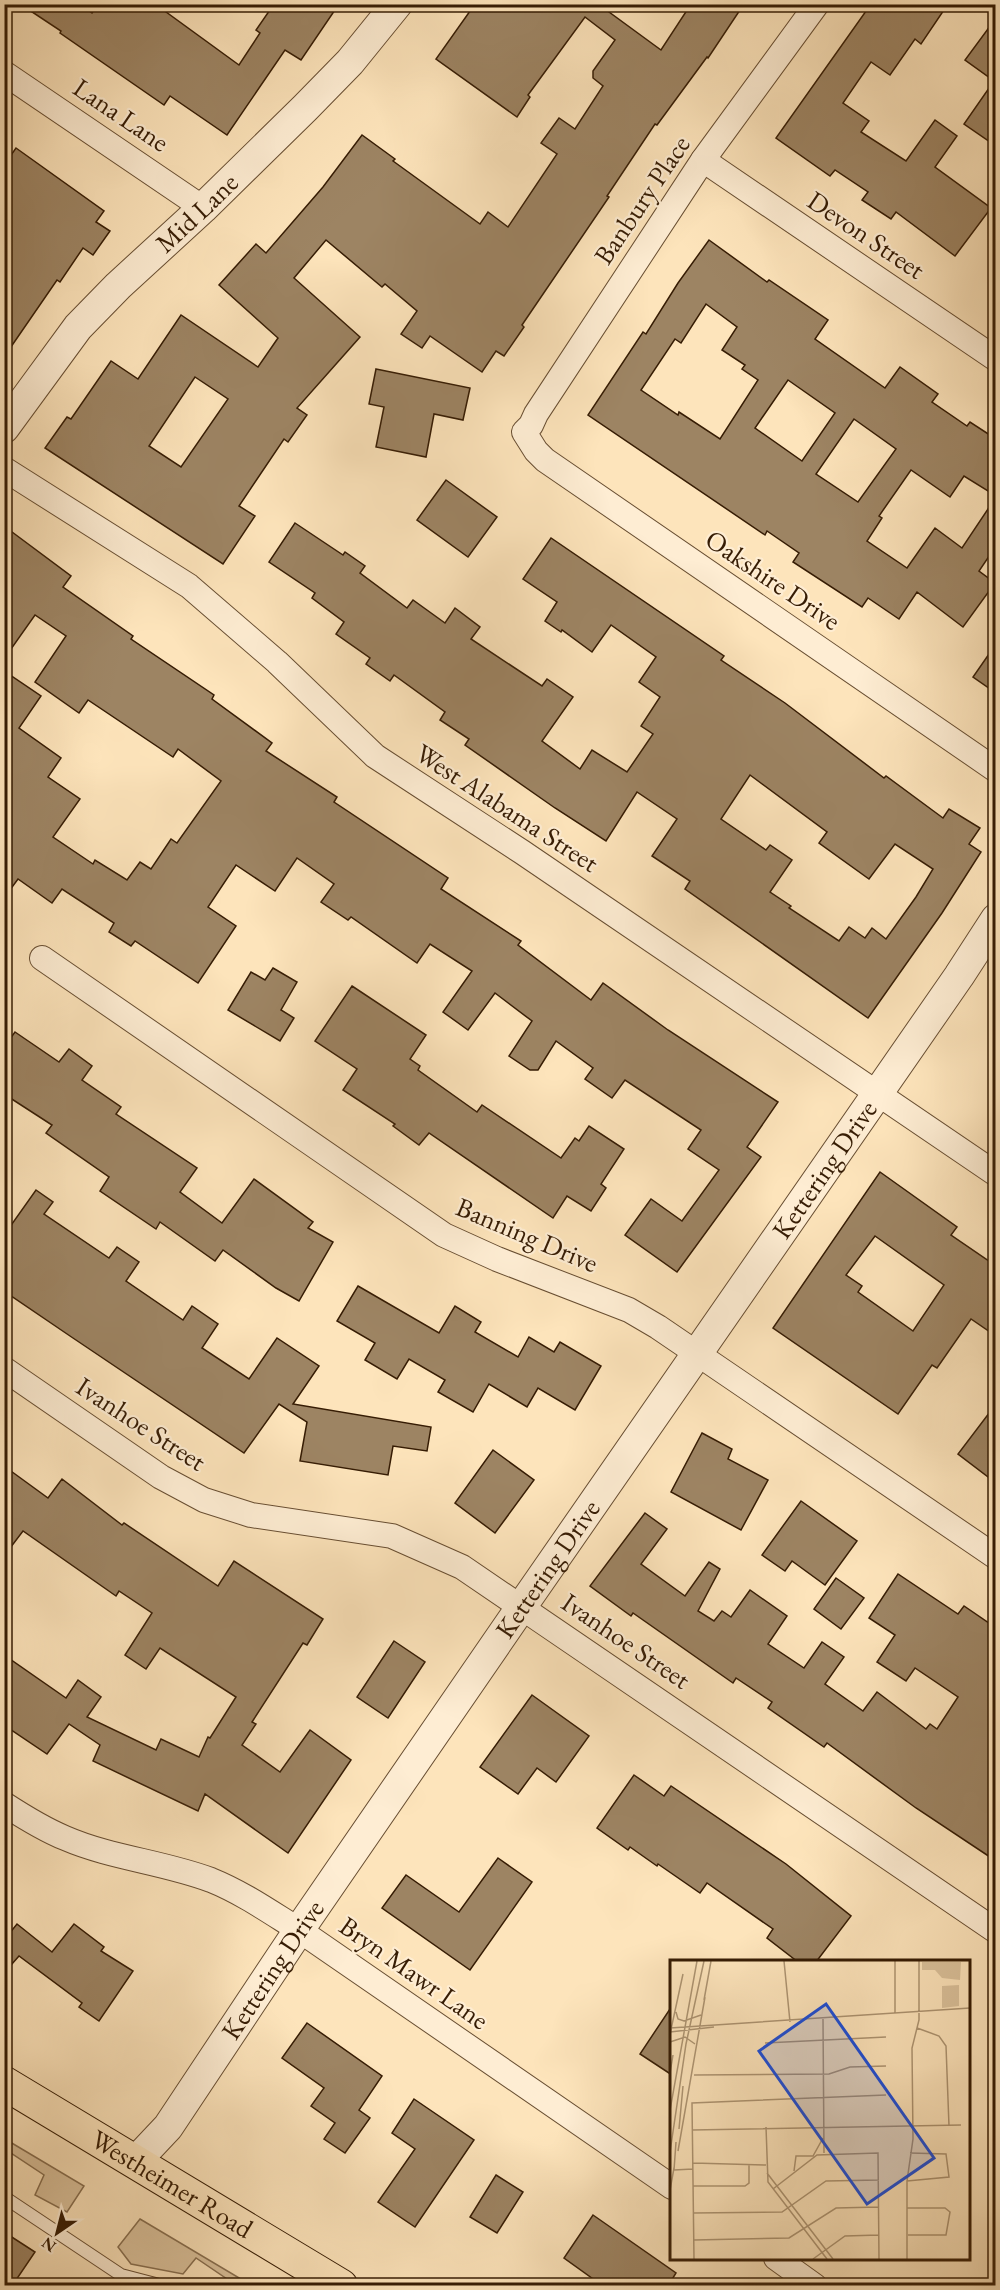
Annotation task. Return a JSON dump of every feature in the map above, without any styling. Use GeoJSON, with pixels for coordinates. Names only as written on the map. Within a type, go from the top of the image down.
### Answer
{"type":"FeatureCollection","features":[{"type":"Feature","properties":{"kind":"main road","name":"Westheimer Road"},"geometry":{"type":"LineString","coordinates":[[4,2083],[341,2286]]}},
{"type":"Feature","properties":{"kind":"street","name":"Mid Lane"},"geometry":{"type":"LineString","coordinates":[[4,428],[78,327],[118,286],[203,208],[350,62],[397,4]]}},
{"type":"Feature","properties":{"kind":"street","name":"Banbury Place"},"geometry":{"type":"LineString","coordinates":[[524,432],[531,425],[536,414],[704,160],[817,4]]}},
{"type":"Feature","properties":{"kind":"street","name":"Lana Lane"},"geometry":{"type":"LineString","coordinates":[[4,73],[203,208]]}},
{"type":"Feature","properties":{"kind":"street","name":"Devon Street"},"geometry":{"type":"LineString","coordinates":[[704,160],[996,359]]}},
{"type":"Feature","properties":{"kind":"street","name":"Oakshire Drive"},"geometry":{"type":"LineString","coordinates":[[524,432],[544,460],[996,770]]}},
{"type":"Feature","properties":{"kind":"street","name":"West Alabama Street"},"geometry":{"type":"LineString","coordinates":[[4,469],[189,586],[277,662],[375,756],[522,852],[996,1174]]}},
{"type":"Feature","properties":{"kind":"street","name":"Kettering Drive"},"geometry":{"type":"LineString","coordinates":[[135,2162],[168,2127],[299,1930],[878,1094],[996,919]]}},
{"type":"Feature","properties":{"kind":"street","name":"Kettering Drive"},"geometry":{"type":"LineString","coordinates":[[959,976],[996,955]]}},
{"type":"Feature","properties":{"kind":"street","name":"Banning Drive"},"geometry":{"type":"LineString","coordinates":[[42,958],[444,1235],[497,1259],[629,1310],[698,1354],[996,1557]]}},
{"type":"Feature","properties":{"kind":"street","name":"Ivanhoe Street"},"geometry":{"type":"LineString","coordinates":[[4,1369],[161,1477],[204,1500],[251,1515],[392,1536],[462,1567],[996,1931]]}},
{"type":"Feature","properties":{"kind":"street","name":"Bryn Mawr Lane"},"geometry":{"type":"LineString","coordinates":[[4,1804],[36,1825],[65,1838],[89,1847],[210,1880],[237,1892],[299,1930],[670,2186]]}},
{"type":"Feature","properties":{"kind":"street"},"geometry":{"type":"LineString","coordinates":[[777,2260],[815,2286]]}},
{"type":"Feature","properties":{"kind":"lane"},"geometry":{"type":"LineString","coordinates":[[4,2197],[121,2275],[163,2286]]}},
{"type":"Feature","properties":{"kind":"shaded area"},"geometry":{"type":"Polygon","coordinates":[[[5,2139],[84,2186],[67,2212],[35,2195],[44,2175],[5,2149],[5,2139]]]}},
{"type":"Feature","properties":{"kind":"shaded area"},"geometry":{"type":"Polygon","coordinates":[[[140,2219],[251,2285],[236,2285],[196,2258],[183,2274],[131,2264],[118,2247],[140,2219]]]}},
{"type":"Feature","properties":{"kind":"building"},"geometry":{"type":"Polygon","coordinates":[[[20,4],[80,4],[92,13],[98,4],[155,4],[239,65],[260,33],[256,30],[274,4],[339,4],[301,60],[285,50],[227,135],[170,96],[164,105],[20,4]]]}},
{"type":"Feature","properties":{"kind":"building"},"geometry":{"type":"Polygon","coordinates":[[[475,4],[598,4],[661,50],[691,4],[744,4],[708,58],[657,125],[655,124],[607,196],[609,197],[522,325],[524,327],[504,356],[496,351],[482,372],[430,336],[422,348],[401,334],[417,311],[385,284],[382,287],[326,240],[294,278],[360,337],[297,408],[307,415],[288,442],[284,439],[239,506],[255,516],[223,564],[45,448],[67,417],[71,419],[111,361],[138,379],[181,315],[258,367],[278,338],[219,285],[256,244],[266,253],[323,187],[362,135],[395,159],[393,161],[480,224],[488,212],[508,227],[557,154],[541,143],[559,118],[575,129],[603,86],[593,78],[593,71],[615,40],[585,17],[528,95],[530,97],[517,117],[436,59],[475,4]],[[195,377],[149,446],[181,467],[228,399],[195,377]]]}},
{"type":"Feature","properties":{"kind":"building"},"geometry":{"type":"Polygon","coordinates":[[[871,4],[948,4],[921,44],[915,39],[890,75],[871,62],[843,103],[869,121],[861,132],[906,161],[935,120],[957,136],[935,167],[991,208],[955,256],[896,212],[891,219],[862,200],[868,192],[835,170],[830,176],[776,138],[871,4]]]}},
{"type":"Feature","properties":{"kind":"building"},"geometry":{"type":"Polygon","coordinates":[[[996,18],[996,146],[964,124],[994,81],[965,60],[996,18]]]}},
{"type":"Feature","properties":{"kind":"building"},"geometry":{"type":"Polygon","coordinates":[[[16,148],[104,211],[96,222],[110,231],[93,255],[83,248],[60,282],[57,280],[4,357],[4,165],[16,148]]]}},
{"type":"Feature","properties":{"kind":"building"},"geometry":{"type":"Polygon","coordinates":[[[709,240],[767,282],[769,280],[828,320],[815,339],[885,388],[900,367],[938,394],[932,402],[967,426],[970,422],[996,439],[996,496],[964,476],[950,497],[911,470],[879,516],[882,518],[867,541],[907,568],[935,528],[962,548],[996,497],[996,546],[979,571],[995,583],[963,627],[917,592],[899,619],[868,598],[862,607],[793,562],[799,553],[767,531],[765,535],[588,415],[643,332],[646,334],[678,283],[709,240]],[[706,304],[681,343],[675,339],[641,390],[720,439],[758,380],[742,369],[745,365],[722,350],[737,327],[706,304]],[[788,380],[755,428],[802,461],[835,413],[788,380]],[[854,419],[816,474],[858,502],[896,449],[854,419]]]}},
{"type":"Feature","properties":{"kind":"building"},"geometry":{"type":"Polygon","coordinates":[[[376,369],[470,388],[463,420],[434,414],[426,457],[376,447],[384,407],[369,404],[376,369]]]}},
{"type":"Feature","properties":{"kind":"building"},"geometry":{"type":"Polygon","coordinates":[[[446,480],[497,517],[468,557],[417,520],[446,480]]]}},
{"type":"Feature","properties":{"kind":"building"},"geometry":{"type":"Polygon","coordinates":[[[295,523],[343,555],[345,552],[365,566],[360,573],[407,608],[413,600],[445,623],[455,608],[480,627],[471,639],[542,686],[547,679],[573,697],[542,741],[580,769],[592,750],[627,772],[653,734],[641,726],[660,697],[639,682],[656,657],[611,625],[592,652],[562,630],[561,632],[545,621],[557,602],[523,579],[551,538],[724,656],[721,660],[785,703],[884,778],[886,776],[943,818],[949,809],[980,828],[969,844],[981,852],[942,913],[868,1018],[685,889],[690,881],[652,856],[677,819],[637,792],[606,841],[465,745],[469,739],[440,720],[445,712],[394,675],[390,681],[366,664],[370,658],[336,634],[344,622],[312,598],[315,593],[269,562],[295,523]],[[750,775],[721,819],[766,850],[770,845],[792,860],[770,892],[791,906],[789,908],[839,941],[849,927],[865,938],[872,928],[886,939],[933,869],[895,844],[869,879],[819,843],[827,832],[750,775]]]}},
{"type":"Feature","properties":{"kind":"building"},"geometry":{"type":"Polygon","coordinates":[[[4,526],[71,576],[63,587],[133,636],[131,639],[214,695],[212,699],[272,743],[266,751],[337,797],[334,802],[448,878],[441,889],[521,941],[518,945],[591,1000],[603,983],[668,1030],[778,1102],[747,1147],[761,1157],[677,1272],[625,1235],[651,1199],[682,1221],[719,1170],[688,1149],[701,1130],[625,1080],[612,1098],[585,1079],[593,1068],[556,1041],[538,1070],[530,1070],[509,1056],[532,1021],[495,993],[468,1030],[443,1012],[472,971],[430,944],[417,963],[351,917],[348,920],[321,902],[334,884],[297,858],[275,891],[236,865],[208,907],[236,926],[198,983],[135,941],[131,946],[109,932],[114,923],[62,889],[52,903],[18,879],[4,898],[4,671],[41,696],[19,728],[61,758],[48,777],[80,799],[53,837],[93,864],[95,860],[127,880],[140,862],[151,869],[171,839],[177,843],[221,781],[178,749],[173,757],[88,700],[79,713],[35,682],[66,636],[35,615],[4,659],[4,526]]]}},
{"type":"Feature","properties":{"kind":"building"},"geometry":{"type":"Polygon","coordinates":[[[996,644],[996,693],[973,677],[996,644]]]}},
{"type":"Feature","properties":{"kind":"building"},"geometry":{"type":"Polygon","coordinates":[[[273,968],[297,982],[281,1010],[294,1018],[280,1041],[228,1010],[251,972],[265,980],[273,968]]]}},
{"type":"Feature","properties":{"kind":"building"},"geometry":{"type":"Polygon","coordinates":[[[352,986],[426,1035],[410,1059],[420,1066],[418,1070],[477,1112],[482,1105],[561,1158],[575,1138],[579,1141],[589,1126],[624,1149],[601,1184],[606,1188],[591,1211],[567,1196],[553,1218],[429,1133],[419,1145],[393,1126],[395,1124],[343,1090],[357,1069],[315,1041],[352,986]]]}},
{"type":"Feature","properties":{"kind":"building"},"geometry":{"type":"Polygon","coordinates":[[[15,1032],[59,1062],[69,1049],[92,1066],[82,1080],[121,1107],[116,1114],[197,1168],[180,1192],[222,1223],[254,1179],[313,1222],[308,1228],[333,1242],[299,1301],[276,1288],[223,1250],[215,1261],[160,1222],[156,1229],[100,1191],[109,1177],[46,1133],[52,1125],[4,1094],[4,1047],[15,1032]]]}},
{"type":"Feature","properties":{"kind":"building"},"geometry":{"type":"Polygon","coordinates":[[[880,1172],[957,1227],[951,1235],[996,1266],[996,1336],[971,1319],[937,1368],[932,1365],[898,1414],[773,1328],[880,1172]],[[875,1236],[846,1275],[862,1286],[858,1292],[913,1331],[944,1285],[875,1236]]]}},
{"type":"Feature","properties":{"kind":"building"},"geometry":{"type":"Polygon","coordinates":[[[36,1190],[53,1202],[44,1214],[109,1258],[117,1247],[139,1262],[126,1281],[183,1320],[192,1306],[218,1324],[202,1348],[249,1379],[277,1338],[319,1366],[293,1404],[431,1427],[427,1451],[393,1446],[388,1475],[300,1461],[307,1422],[279,1404],[244,1453],[4,1291],[4,1218],[12,1224],[36,1190]]]}},
{"type":"Feature","properties":{"kind":"building"},"geometry":{"type":"Polygon","coordinates":[[[358,1286],[439,1333],[455,1306],[481,1322],[475,1332],[518,1357],[529,1337],[554,1352],[560,1342],[601,1366],[575,1410],[538,1388],[527,1407],[489,1384],[473,1412],[438,1392],[445,1380],[409,1359],[397,1379],[365,1360],[375,1343],[337,1321],[358,1286]]]}},
{"type":"Feature","properties":{"kind":"building"},"geometry":{"type":"Polygon","coordinates":[[[996,1404],[996,1483],[958,1454],[996,1404]]]}},
{"type":"Feature","properties":{"kind":"building"},"geometry":{"type":"Polygon","coordinates":[[[702,1433],[732,1449],[728,1459],[768,1480],[741,1530],[671,1492],[702,1433]]]}},
{"type":"Feature","properties":{"kind":"building"},"geometry":{"type":"Polygon","coordinates":[[[493,1450],[534,1480],[495,1533],[455,1503],[493,1450]]]}},
{"type":"Feature","properties":{"kind":"building"},"geometry":{"type":"Polygon","coordinates":[[[4,1466],[48,1498],[62,1479],[122,1525],[124,1523],[218,1586],[234,1561],[323,1619],[307,1645],[303,1643],[252,1722],[256,1724],[242,1745],[280,1772],[310,1730],[351,1760],[288,1853],[205,1794],[198,1811],[93,1761],[100,1745],[69,1724],[47,1754],[4,1725],[4,1655],[66,1698],[78,1680],[101,1697],[87,1717],[156,1750],[161,1739],[199,1757],[208,1737],[210,1738],[236,1697],[160,1648],[146,1669],[125,1655],[152,1613],[119,1591],[116,1596],[23,1531],[4,1556],[4,1466]]]}},
{"type":"Feature","properties":{"kind":"building"},"geometry":{"type":"Polygon","coordinates":[[[801,1501],[857,1541],[825,1585],[792,1561],[785,1571],[762,1555],[801,1501]]]}},
{"type":"Feature","properties":{"kind":"building"},"geometry":{"type":"Polygon","coordinates":[[[645,1513],[667,1529],[641,1564],[685,1596],[709,1562],[720,1569],[698,1611],[714,1621],[722,1611],[731,1617],[750,1590],[787,1616],[768,1644],[804,1668],[822,1642],[844,1657],[825,1684],[863,1711],[877,1692],[926,1729],[930,1724],[937,1729],[958,1697],[915,1668],[906,1681],[877,1662],[895,1635],[869,1618],[898,1574],[958,1614],[964,1606],[996,1628],[996,1861],[916,1808],[827,1743],[824,1747],[768,1708],[772,1702],[736,1678],[733,1683],[633,1613],[631,1616],[590,1586],[645,1513]]]}},
{"type":"Feature","properties":{"kind":"building"},"geometry":{"type":"Polygon","coordinates":[[[836,1578],[864,1598],[841,1629],[814,1609],[836,1578]]]}},
{"type":"Feature","properties":{"kind":"building"},"geometry":{"type":"Polygon","coordinates":[[[394,1641],[425,1662],[388,1718],[357,1697],[394,1641]]]}},
{"type":"Feature","properties":{"kind":"building"},"geometry":{"type":"Polygon","coordinates":[[[532,1695],[589,1736],[556,1782],[537,1768],[518,1794],[480,1767],[532,1695]]]}},
{"type":"Feature","properties":{"kind":"building"},"geometry":{"type":"Polygon","coordinates":[[[634,1775],[664,1796],[671,1786],[786,1864],[851,1916],[818,1960],[795,1960],[767,1938],[773,1929],[707,1883],[700,1893],[658,1864],[657,1866],[630,1847],[628,1850],[597,1828],[634,1775]]]}},
{"type":"Feature","properties":{"kind":"building"},"geometry":{"type":"Polygon","coordinates":[[[498,1858],[532,1882],[470,1970],[382,1908],[406,1875],[459,1912],[498,1858]]]}},
{"type":"Feature","properties":{"kind":"building"},"geometry":{"type":"Polygon","coordinates":[[[17,1924],[52,1952],[74,1924],[104,1947],[101,1951],[133,1971],[99,2021],[79,2007],[82,2003],[19,1956],[4,1973],[4,1940],[17,1924]]]}},
{"type":"Feature","properties":{"kind":"building"},"geometry":{"type":"Polygon","coordinates":[[[670,2009],[670,2074],[640,2054],[670,2009]]]}},
{"type":"Feature","properties":{"kind":"building"},"geometry":{"type":"Polygon","coordinates":[[[307,2023],[382,2076],[359,2110],[370,2118],[345,2153],[324,2139],[335,2123],[311,2106],[324,2088],[282,2058],[307,2023]]]}},
{"type":"Feature","properties":{"kind":"building"},"geometry":{"type":"Polygon","coordinates":[[[414,2099],[474,2140],[415,2227],[378,2202],[415,2149],[392,2133],[414,2099]]]}},
{"type":"Feature","properties":{"kind":"building"},"geometry":{"type":"Polygon","coordinates":[[[496,2175],[523,2192],[497,2233],[470,2217],[496,2175]]]}},
{"type":"Feature","properties":{"kind":"building"},"geometry":{"type":"Polygon","coordinates":[[[593,2215],[676,2273],[668,2286],[603,2286],[564,2258],[593,2215]]]}},
{"type":"Feature","properties":{"kind":"building"},"geometry":{"type":"Polygon","coordinates":[[[4,2232],[35,2252],[12,2286],[4,2286],[4,2232]]]}}]}
